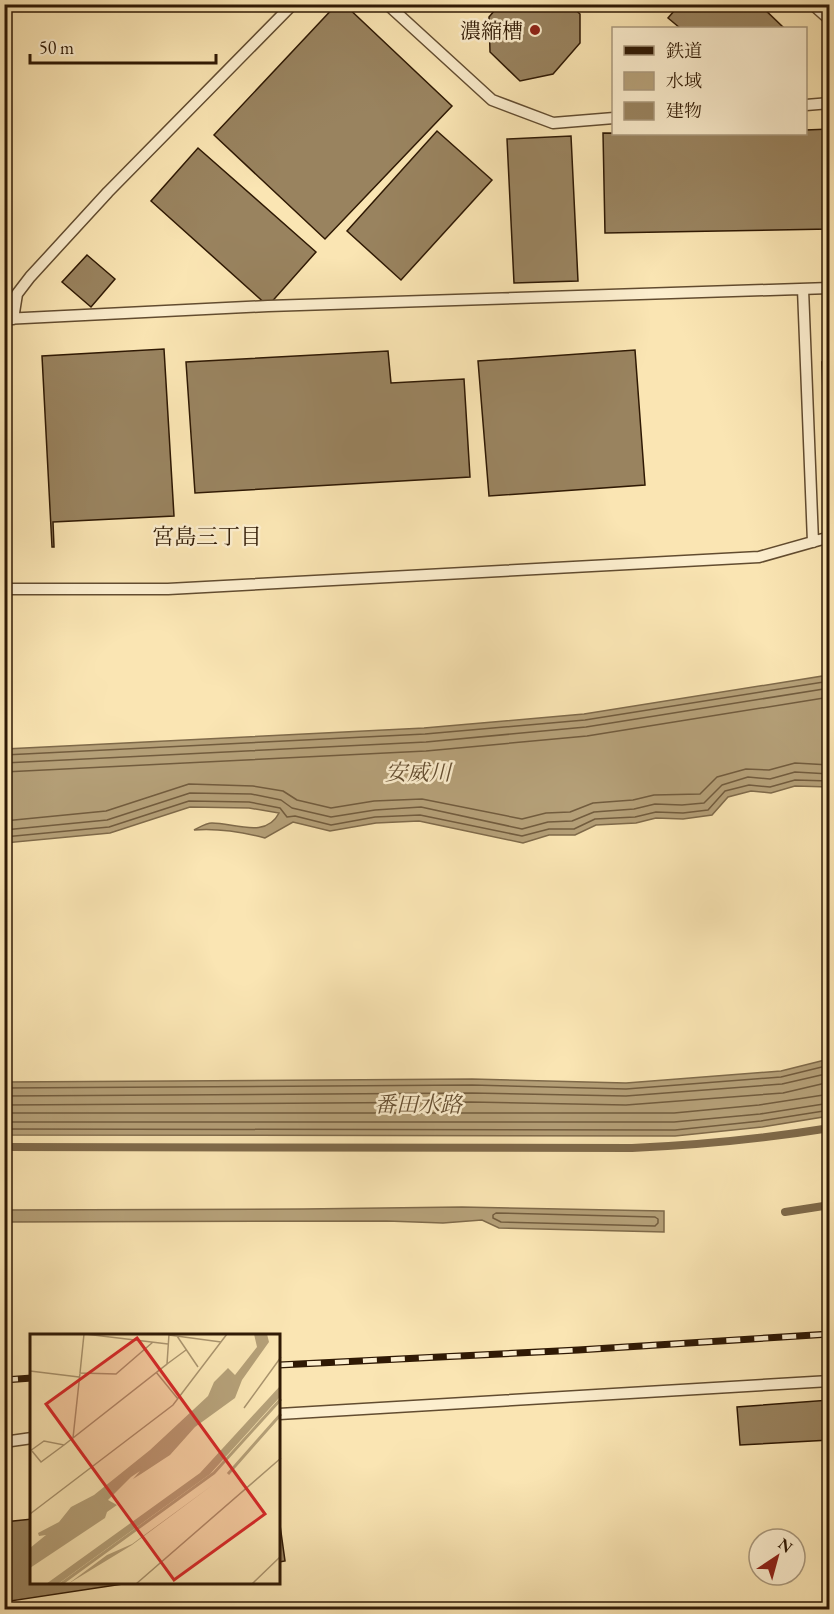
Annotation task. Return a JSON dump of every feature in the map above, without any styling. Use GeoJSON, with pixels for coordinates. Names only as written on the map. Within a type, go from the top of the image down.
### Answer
{"type":"FeatureCollection","features":[{"type":"Feature","properties":{"kind":"lane"},"geometry":{"type":"LineString","coordinates":[[293,4],[108,192],[30,277],[17,294],[9,319],[280,306],[830,288]]}},
{"type":"Feature","properties":{"kind":"lane"},"geometry":{"type":"LineString","coordinates":[[387,4],[492,100],[553,123],[612,118]]}},
{"type":"Feature","properties":{"kind":"lane"},"geometry":{"type":"LineString","coordinates":[[812,4],[830,20]]}},
{"type":"Feature","properties":{"kind":"lane"},"geometry":{"type":"LineString","coordinates":[[807,105],[830,103]]}},
{"type":"Feature","properties":{"kind":"lane"},"geometry":{"type":"LineString","coordinates":[[803,289],[813,542]]}},
{"type":"Feature","properties":{"kind":"lane"},"geometry":{"type":"LineString","coordinates":[[4,589],[168,589],[759,557],[830,537]]}},
{"type":"Feature","properties":{"kind":"lane"},"geometry":{"type":"LineString","coordinates":[[280,1414],[830,1381]]}},
{"type":"Feature","properties":{"kind":"lane"},"geometry":{"type":"LineString","coordinates":[[4,1442],[30,1438]]}},
{"type":"Feature","properties":{"kind":"water","name":"安威川"},"geometry":{"type":"Polygon","coordinates":[[[829,675],[829,787],[795,786],[771,793],[751,791],[728,797],[712,815],[683,819],[656,818],[636,823],[596,825],[575,835],[549,835],[523,843],[419,821],[376,823],[330,831],[293,822],[265,838],[230,831],[194,830],[212,823],[258,828],[273,821],[279,813],[249,808],[190,807],[110,833],[5,843],[5,749],[424,728],[584,714],[829,675]]]}},
{"type":"Feature","properties":{"kind":"water","name":"番田水路"},"geometry":{"type":"Polygon","coordinates":[[[829,1059],[829,1116],[762,1127],[675,1136],[5,1135],[5,1082],[472,1079],[626,1083],[781,1071],[829,1059]]]}},
{"type":"Feature","properties":{"kind":"water"},"geometry":{"type":"Polygon","coordinates":[[[462,1207],[664,1211],[664,1232],[499,1228],[482,1220],[443,1223],[387,1221],[4,1222],[5,1210],[462,1207]]]}},
{"type":"Feature","properties":{"kind":"building"},"geometry":{"type":"Polygon","coordinates":[[[337,4],[344,4],[452,106],[325,239],[214,135],[337,4]]]}},
{"type":"Feature","properties":{"kind":"building","name":"濃縮槽"},"geometry":{"type":"Polygon","coordinates":[[[500,4],[569,4],[580,14],[580,43],[553,74],[520,81],[490,52],[489,17],[500,4]]]}},
{"type":"Feature","properties":{"kind":"building"},"geometry":{"type":"Polygon","coordinates":[[[680,4],[759,4],[783,27],[679,27],[668,18],[680,4]]]}},
{"type":"Feature","properties":{"kind":"building"},"geometry":{"type":"Polygon","coordinates":[[[830,129],[830,229],[605,233],[603,133],[612,133],[612,135],[807,135],[807,130],[830,129]]]}},
{"type":"Feature","properties":{"kind":"building"},"geometry":{"type":"Polygon","coordinates":[[[437,131],[492,180],[401,280],[347,231],[437,131]]]}},
{"type":"Feature","properties":{"kind":"building"},"geometry":{"type":"Polygon","coordinates":[[[571,136],[578,281],[514,283],[507,139],[571,136]]]}},
{"type":"Feature","properties":{"kind":"building"},"geometry":{"type":"Polygon","coordinates":[[[198,148],[316,252],[268,306],[151,201],[198,148]]]}},
{"type":"Feature","properties":{"kind":"building"},"geometry":{"type":"Polygon","coordinates":[[[87,255],[115,279],[91,307],[62,282],[87,255]]]}},
{"type":"Feature","properties":{"kind":"building"},"geometry":{"type":"Polygon","coordinates":[[[164,349],[174,516],[53,522],[54,547],[52,547],[42,356],[164,349]]]}},
{"type":"Feature","properties":{"kind":"building"},"geometry":{"type":"Polygon","coordinates":[[[635,350],[645,485],[489,496],[478,361],[635,350]]]}},
{"type":"Feature","properties":{"kind":"building"},"geometry":{"type":"Polygon","coordinates":[[[388,351],[391,383],[464,379],[470,477],[195,493],[186,362],[388,351]]]}},
{"type":"Feature","properties":{"kind":"building"},"geometry":{"type":"Polygon","coordinates":[[[822,362],[830,362],[830,423],[824,424],[822,362]]]}},
{"type":"Feature","properties":{"kind":"building"},"geometry":{"type":"Polygon","coordinates":[[[830,1400],[830,1440],[740,1445],[737,1407],[830,1400]]]}},
{"type":"Feature","properties":{"kind":"building"},"geometry":{"type":"Polygon","coordinates":[[[30,1519],[30,1584],[123,1584],[4,1602],[4,1522],[30,1519]]]}},
{"type":"Feature","properties":{"kind":"building"},"geometry":{"type":"Polygon","coordinates":[[[280,1525],[285,1561],[280,1562],[280,1525]]]}},
{"type":"Feature","properties":{"kind":"waterway"},"geometry":{"type":"LineString","coordinates":[[4,1147],[632,1148],[731,1141],[830,1128]]}},
{"type":"Feature","properties":{"kind":"waterway"},"geometry":{"type":"LineString","coordinates":[[785,1212],[830,1205]]}},
{"type":"Feature","properties":{"kind":"railway"},"geometry":{"type":"LineString","coordinates":[[280,1365],[578,1350],[830,1334]]}},
{"type":"Feature","properties":{"kind":"railway"},"geometry":{"type":"LineString","coordinates":[[4,1380],[30,1378]]}},
{"type":"Feature","properties":{"kind":"place","name":"濃縮槽"},"geometry":{"type":"Point","coordinates":[535,30]}},
{"type":"Feature","properties":{"kind":"district","name":"宮島三丁目"},"geometry":{"type":"Point","coordinates":[207,536]}}]}
